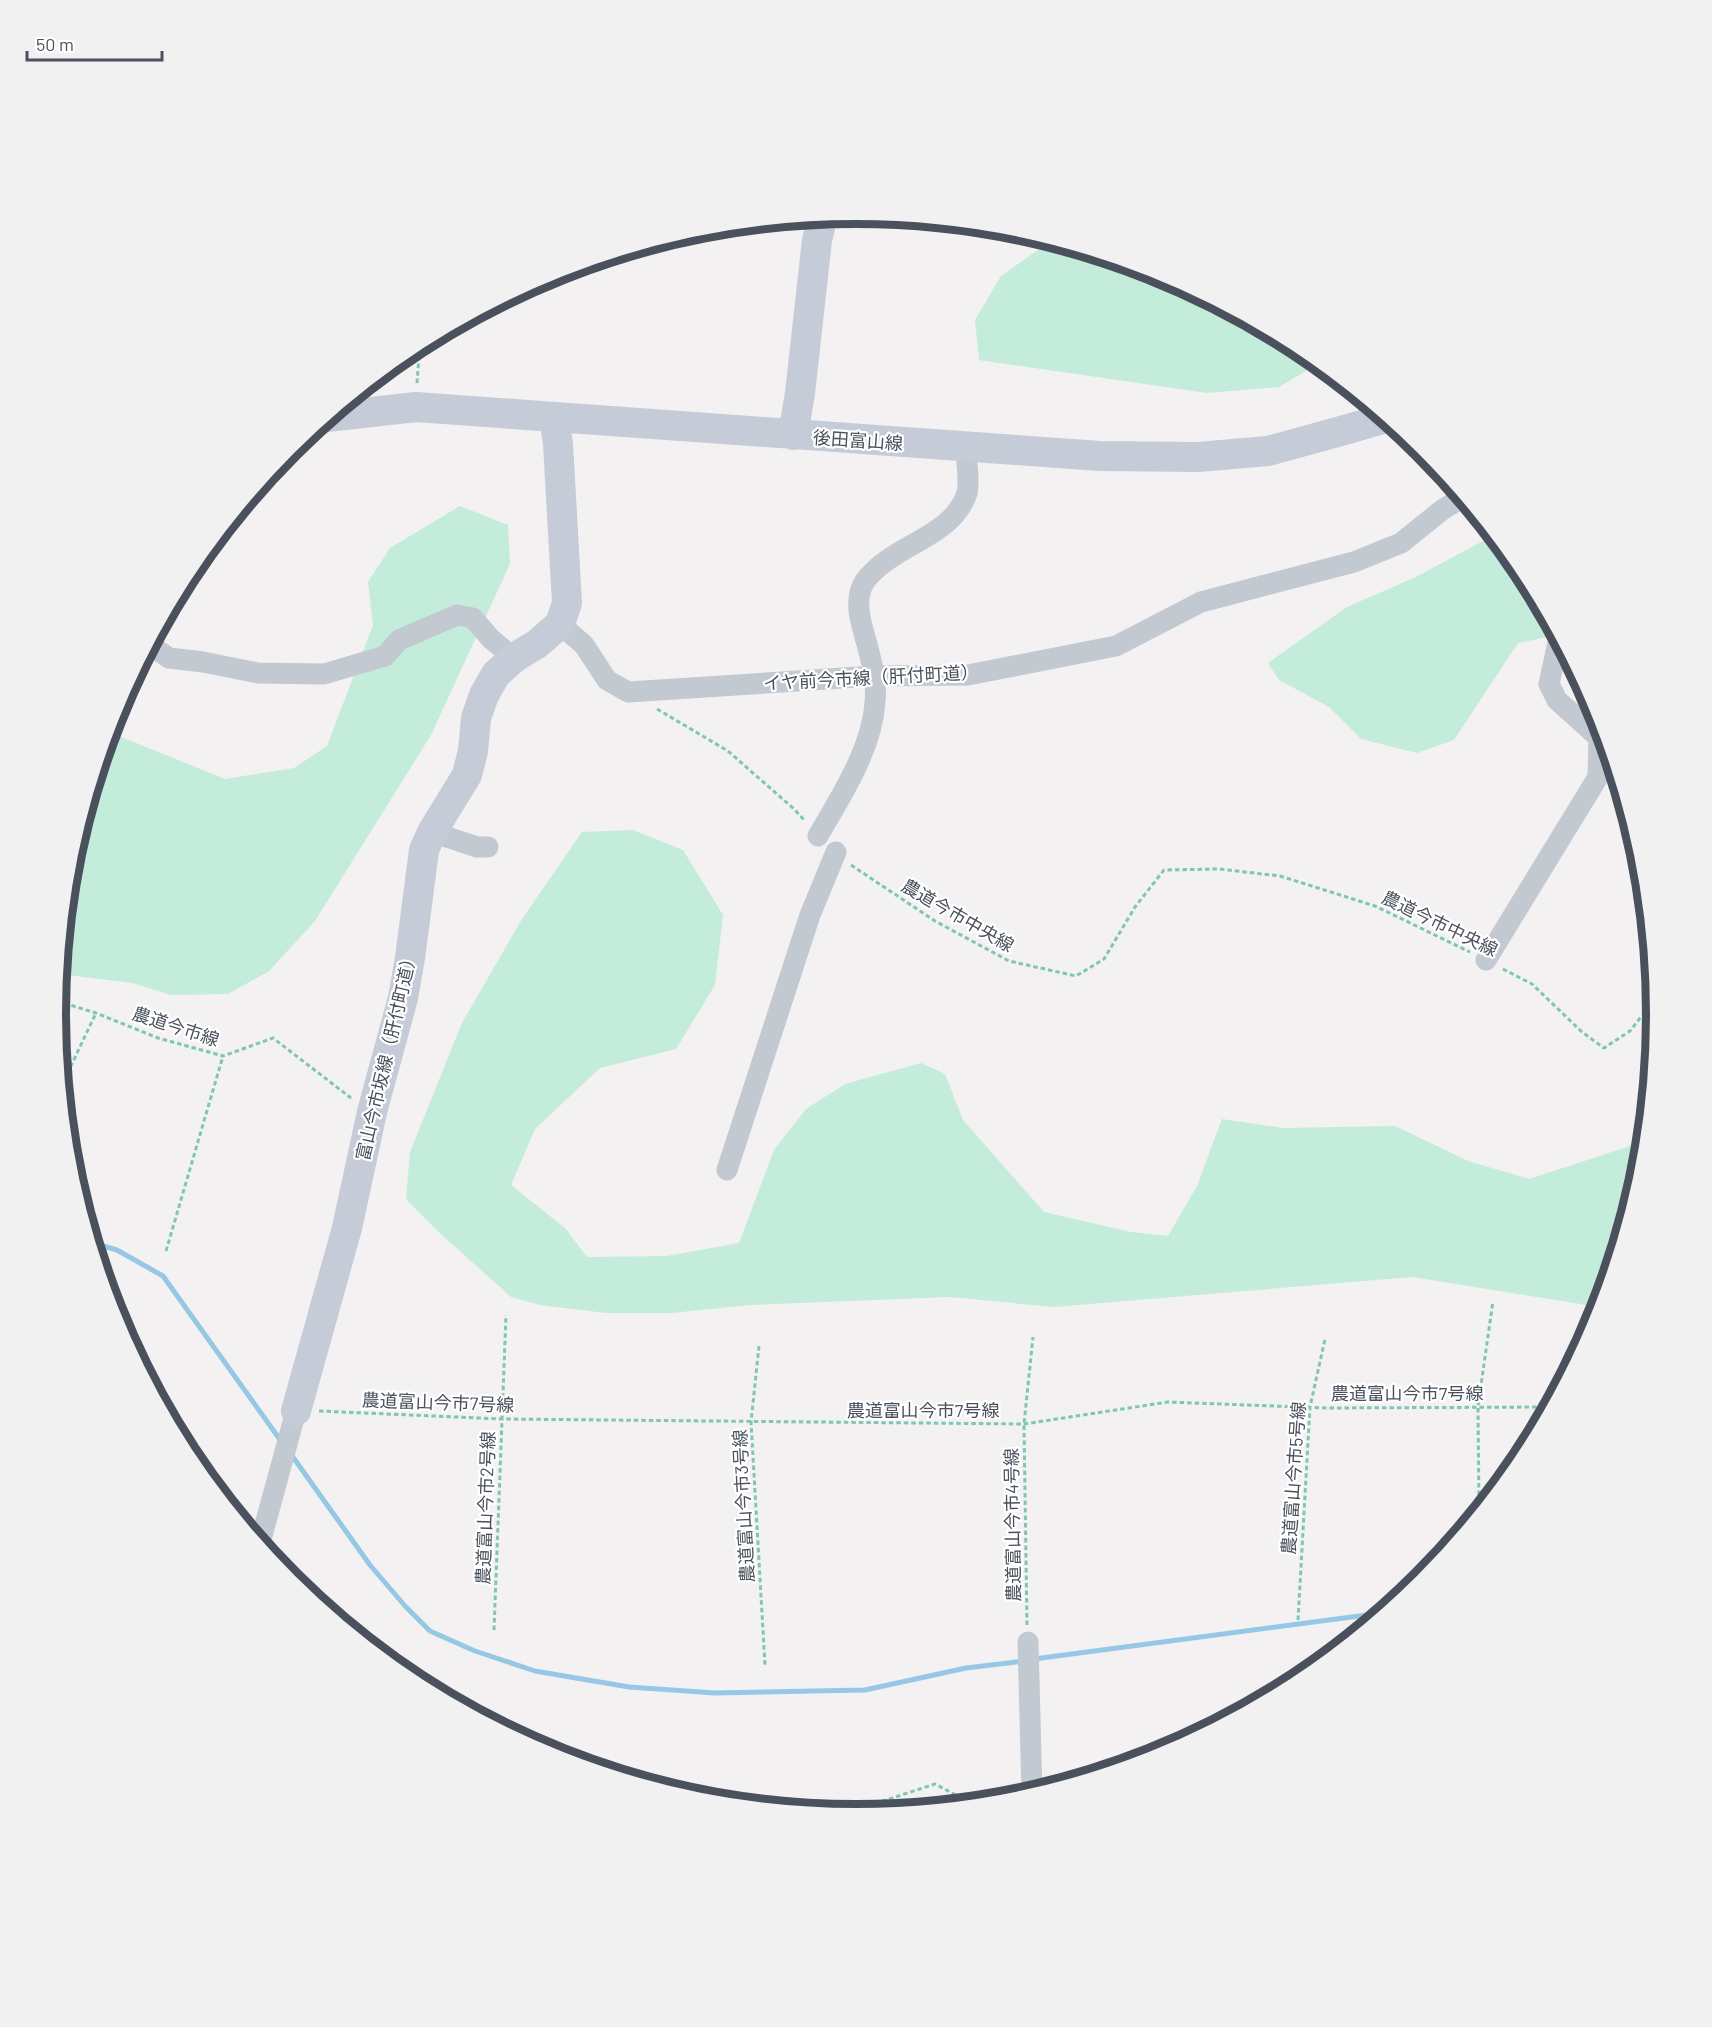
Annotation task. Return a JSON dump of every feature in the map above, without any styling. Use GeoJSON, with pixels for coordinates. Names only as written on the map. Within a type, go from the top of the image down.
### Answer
{"type":"FeatureCollection","features":[{"type":"Feature","properties":{"kind":"street"},"geometry":{"type":"LineString","coordinates":[[793,435],[821,225]]}},
{"type":"Feature","properties":{"kind":"street","name":"後田富山線"},"geometry":{"type":"LineString","coordinates":[[340,415],[416,407],[1100,456],[1198,457],[1268,451],[1377,420]]}},
{"type":"Feature","properties":{"kind":"street"},"geometry":{"type":"LineString","coordinates":[[554,417],[558,444],[567,603],[560,624],[584,645],[607,680],[628,692]]}},
{"type":"Feature","properties":{"kind":"street"},"geometry":{"type":"LineString","coordinates":[[818,836],[850,780],[870,732],[876,702],[874,676],[860,622],[859,600],[864,581],[883,562],[942,527],[959,509],[968,491],[966,447]]}},
{"type":"Feature","properties":{"kind":"street","name":"イヤ前今市線（肝付町道）"},"geometry":{"type":"LineString","coordinates":[[628,692],[874,676],[968,675],[1116,646],[1201,602],[1354,562],[1401,543],[1457,501]]}},
{"type":"Feature","properties":{"kind":"street"},"geometry":{"type":"LineString","coordinates":[[155,649],[169,658],[258,673],[324,674],[385,656],[399,640],[457,615],[473,618],[491,639],[514,658]]}},
{"type":"Feature","properties":{"kind":"street","name":"富山今市坂線（肝付町道）"},"geometry":{"type":"LineString","coordinates":[[293,1422],[347,1228],[372,1112],[403,998],[424,850],[432,832],[467,775],[473,751],[476,718],[484,695],[496,674],[560,624]]}},
{"type":"Feature","properties":{"kind":"street"},"geometry":{"type":"LineString","coordinates":[[1557,649],[1549,684],[1557,700],[1594,734]]}},
{"type":"Feature","properties":{"kind":"street"},"geometry":{"type":"LineString","coordinates":[[1486,960],[1598,777],[1599,746]]}},
{"type":"Feature","properties":{"kind":"street"},"geometry":{"type":"LineString","coordinates":[[432,832],[477,847],[488,847]]}},
{"type":"Feature","properties":{"kind":"street"},"geometry":{"type":"LineString","coordinates":[[728,1170],[810,915],[836,852]]}},
{"type":"Feature","properties":{"kind":"street"},"geometry":{"type":"LineString","coordinates":[[262,1534],[293,1422]]}},
{"type":"Feature","properties":{"kind":"street"},"geometry":{"type":"LineString","coordinates":[[1028,1642],[1032,1783]]}},
{"type":"Feature","properties":{"kind":"path"},"geometry":{"type":"LineString","coordinates":[[416,407],[419,356]]}},
{"type":"Feature","properties":{"kind":"path"},"geometry":{"type":"LineString","coordinates":[[628,692],[728,751],[794,809],[818,836]]}},
{"type":"Feature","properties":{"kind":"path","name":"農道今市中央線"},"geometry":{"type":"LineString","coordinates":[[836,852],[858,871],[935,921],[1009,961],[1076,976],[1104,959],[1135,907],[1164,870],[1219,869],[1280,876],[1375,906],[1532,984],[1582,1032],[1604,1048],[1630,1031],[1646,1011]]}},
{"type":"Feature","properties":{"kind":"path","name":"農道今市線"},"geometry":{"type":"LineString","coordinates":[[66,1003],[158,1038],[223,1056],[273,1038],[372,1112]]}},
{"type":"Feature","properties":{"kind":"path"},"geometry":{"type":"LineString","coordinates":[[69,1071],[96,1013]]}},
{"type":"Feature","properties":{"kind":"path"},"geometry":{"type":"LineString","coordinates":[[166,1251],[223,1056]]}},
{"type":"Feature","properties":{"kind":"path"},"geometry":{"type":"LineString","coordinates":[[1479,1499],[1478,1406],[1492,1301]]}},
{"type":"Feature","properties":{"kind":"path","name":"農道富山今市2号線"},"geometry":{"type":"LineString","coordinates":[[494,1630],[506,1315]]}},
{"type":"Feature","properties":{"kind":"path","name":"農道富山今市4号線"},"geometry":{"type":"LineString","coordinates":[[1028,1642],[1024,1424],[1033,1336]]}},
{"type":"Feature","properties":{"kind":"path","name":"農道富山今市5号線"},"geometry":{"type":"LineString","coordinates":[[1298,1620],[1310,1407],[1325,1339]]}},
{"type":"Feature","properties":{"kind":"path","name":"農道富山今市3号線"},"geometry":{"type":"LineString","coordinates":[[759,1346],[751,1422],[765,1665]]}},
{"type":"Feature","properties":{"kind":"path","name":"農道富山今市7号線"},"geometry":{"type":"LineString","coordinates":[[293,1422],[502,1419],[1024,1424],[1168,1402],[1310,1407],[1541,1407]]}},
{"type":"Feature","properties":{"kind":"path"},"geometry":{"type":"LineString","coordinates":[[876,1803],[935,1784],[959,1797]]}},
{"type":"Feature","properties":{"kind":"path"},"geometry":{"type":"LineString","coordinates":[[779,1800],[866,1804]]}},
{"type":"Feature","properties":{"kind":"green space"},"geometry":{"type":"Polygon","coordinates":[[[1043,246],[1060,250],[1110,265],[1205,305],[1251,329],[1311,368],[1279,387],[1207,393],[979,360],[975,320],[1001,276],[1043,246]]]}},
{"type":"Feature","properties":{"kind":"green space"},"geometry":{"type":"Polygon","coordinates":[[[460,506],[508,525],[510,564],[431,735],[315,921],[269,971],[228,994],[171,995],[132,983],[67,975],[73,910],[81,859],[93,809],[117,735],[225,779],[294,768],[327,746],[373,625],[368,582],[390,548],[460,506]]]}},
{"type":"Feature","properties":{"kind":"green space"},"geometry":{"type":"Polygon","coordinates":[[[1487,539],[1513,575],[1550,636],[1518,643],[1454,740],[1417,753],[1361,739],[1329,707],[1279,680],[1268,663],[1347,607],[1416,577],[1487,539]]]}},
{"type":"Feature","properties":{"kind":"green space"},"geometry":{"type":"Polygon","coordinates":[[[633,830],[683,850],[723,915],[715,985],[676,1049],[600,1068],[535,1129],[511,1185],[565,1228],[587,1257],[667,1256],[739,1243],[774,1150],[806,1109],[845,1084],[921,1063],[945,1074],[963,1120],[1044,1212],[1131,1232],[1168,1236],[1197,1186],[1222,1119],[1283,1128],[1395,1126],[1468,1161],[1529,1179],[1627,1147],[1635,1142],[1619,1218],[1590,1304],[1412,1277],[1053,1307],[950,1297],[749,1305],[672,1313],[606,1313],[540,1305],[511,1297],[406,1199],[410,1152],[462,1023],[522,919],[582,832],[633,830]]]}},
{"type":"Feature","properties":{"kind":"waterway"},"geometry":{"type":"LineString","coordinates":[[101,1245],[117,1250],[163,1276],[281,1441]]}},
{"type":"Feature","properties":{"kind":"waterway"},"geometry":{"type":"LineString","coordinates":[[290,1453],[370,1565],[430,1631],[475,1651],[535,1671],[629,1687],[715,1693],[865,1690],[966,1668],[1025,1661]]}},
{"type":"Feature","properties":{"kind":"waterway"},"geometry":{"type":"LineString","coordinates":[[1034,1659],[1367,1615]]}}]}
